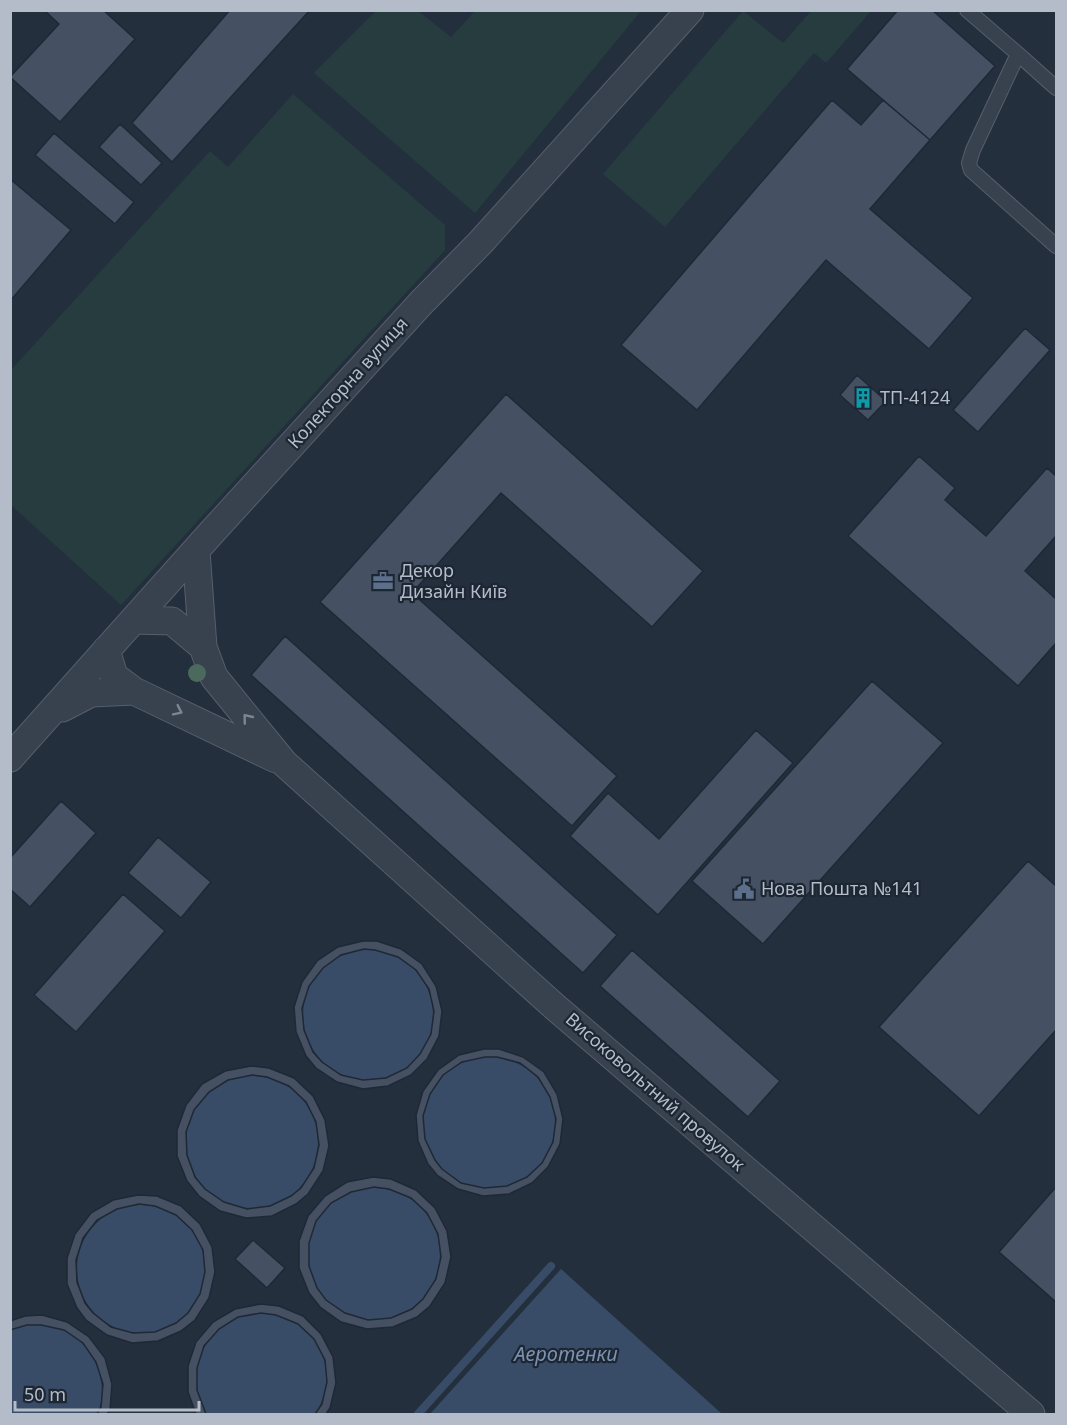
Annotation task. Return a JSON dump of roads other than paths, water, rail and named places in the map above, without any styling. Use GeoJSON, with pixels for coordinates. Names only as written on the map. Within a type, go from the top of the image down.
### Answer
{"type":"FeatureCollection","features":[{"type":"Feature","properties":{"kind":"street","name":"Колекторна вулиця"},"geometry":{"type":"LineString","coordinates":[[10,758],[421,303],[480,243],[690,10]]}},
{"type":"Feature","properties":{"kind":"street","name":"Високовольтний провулок"},"geometry":{"type":"LineString","coordinates":[[196,551],[203,647],[214,677],[284,763],[555,1007],[1031,1414]]}},
{"type":"Feature","properties":{"kind":"street"},"geometry":{"type":"LineString","coordinates":[[134,620],[172,621],[203,647]]}},
{"type":"Feature","properties":{"kind":"street","name":"Високовольтний провулок"},"geometry":{"type":"LineString","coordinates":[[106,650],[114,676],[134,691],[284,763]]}},
{"type":"Feature","properties":{"kind":"street"},"geometry":{"type":"LineString","coordinates":[[50,714],[91,693],[134,691]]}},
{"type":"Feature","properties":{"kind":"lane"},"geometry":{"type":"LineString","coordinates":[[967,10],[1056,88]]}},
{"type":"Feature","properties":{"kind":"lane"},"geometry":{"type":"LineString","coordinates":[[1018,54],[973,150],[969,163],[970,170],[1056,246]]}},
{"type":"Feature","properties":{"kind":"water"},"geometry":{"type":"Polygon","coordinates":[[[368,950],[393,955],[414,969],[428,990],[433,1015],[428,1040],[414,1061],[393,1075],[368,1080],[343,1075],[322,1061],[308,1040],[303,1015],[308,990],[322,969],[343,955],[368,950]]]}},
{"type":"Feature","properties":{"kind":"water"},"geometry":{"type":"Polygon","coordinates":[[[489,1057],[514,1062],[535,1077],[550,1098],[555,1123],[550,1148],[535,1169],[514,1184],[489,1189],[464,1184],[443,1169],[428,1148],[423,1123],[428,1098],[443,1077],[464,1062],[489,1057]]]}},
{"type":"Feature","properties":{"kind":"water"},"geometry":{"type":"Polygon","coordinates":[[[252,1076],[277,1081],[299,1095],[313,1117],[318,1142],[313,1167],[299,1189],[277,1203],[252,1208],[227,1203],[205,1189],[191,1167],[186,1142],[191,1117],[205,1095],[227,1081],[252,1076]]]}},
{"type":"Feature","properties":{"kind":"water"},"geometry":{"type":"Polygon","coordinates":[[[374,1188],[399,1193],[421,1207],[435,1229],[440,1254],[435,1279],[421,1301],[399,1315],[374,1320],[349,1315],[327,1301],[313,1279],[308,1254],[313,1229],[327,1207],[349,1193],[374,1188]]]}},
{"type":"Feature","properties":{"kind":"water"},"geometry":{"type":"Polygon","coordinates":[[[141,1205],[166,1210],[186,1224],[200,1244],[205,1269],[200,1294],[186,1314],[166,1328],[141,1333],[116,1328],[96,1314],[82,1294],[77,1269],[82,1244],[96,1224],[116,1210],[141,1205]]]}},
{"type":"Feature","properties":{"kind":"water","name":"Аеротенки"},"geometry":{"type":"Polygon","coordinates":[[[561,1269],[722,1414],[430,1414],[561,1269]]]}},
{"type":"Feature","properties":{"kind":"water"},"geometry":{"type":"Polygon","coordinates":[[[261,1313],[280,1316],[297,1323],[316,1342],[325,1365],[325,1390],[321,1403],[315,1414],[206,1414],[197,1387],[197,1372],[205,1345],[225,1324],[238,1317],[261,1313]]]}},
{"type":"Feature","properties":{"kind":"water"},"geometry":{"type":"Polygon","coordinates":[[[27,1325],[60,1328],[84,1345],[97,1366],[101,1378],[101,1402],[97,1414],[11,1414],[10,1330],[27,1325]]]}},
{"type":"Feature","properties":{"kind":"waterway"},"geometry":{"type":"LineString","coordinates":[[418,1414],[551,1266]]}},
{"type":"Feature","properties":{"kind":"place","name":"ТП-4124"},"geometry":{"type":"Point","coordinates":[863,398]}},
{"type":"Feature","properties":{"kind":"place","name":"Декор Дизайн Київ"},"geometry":{"type":"Point","coordinates":[383,581]}},
{"type":"Feature","properties":{"kind":"place","name":"Нова Пошта №141"},"geometry":{"type":"Point","coordinates":[744,889]}}]}
